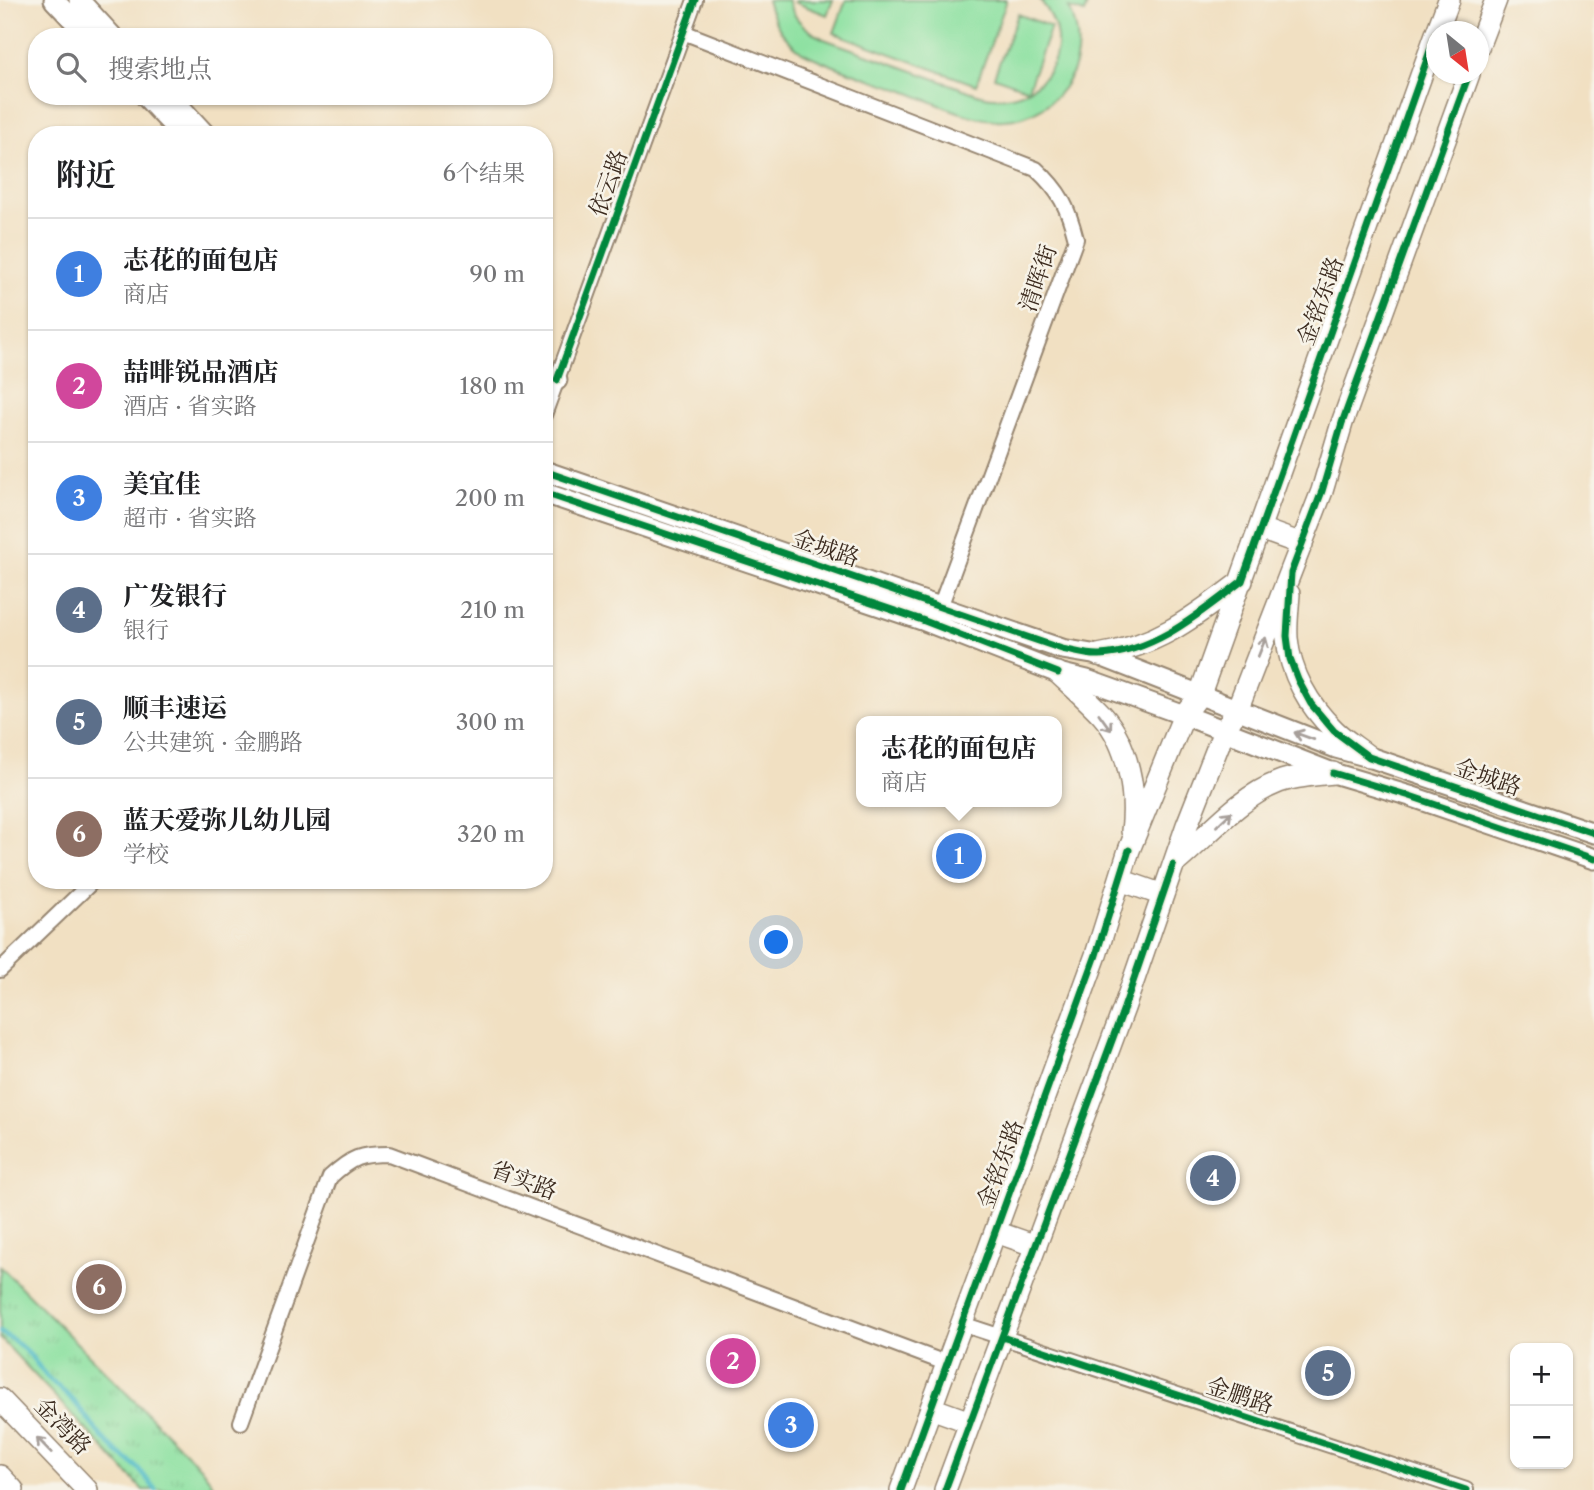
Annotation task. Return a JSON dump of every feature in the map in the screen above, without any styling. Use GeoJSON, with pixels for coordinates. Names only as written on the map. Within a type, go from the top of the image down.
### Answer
{"type":"FeatureCollection","features":[{"type":"Feature","properties":{"kind":"main road","name":"金铭东路"},"geometry":{"type":"LineString","coordinates":[[1441,21],[1449,0]]}},
{"type":"Feature","properties":{"kind":"main road"},"geometry":{"type":"LineString","coordinates":[[1484,21],[1488,2]]}},
{"type":"Feature","properties":{"kind":"main road","name":"金铭东路"},"geometry":{"type":"LineString","coordinates":[[901,1490],[1096,955],[1129,850],[1184,715],[1200,694],[1426,64]]}},
{"type":"Feature","properties":{"kind":"main road"},"geometry":{"type":"LineString","coordinates":[[945,1490],[1124,1008],[1173,865],[1224,731],[1237,710],[1322,491],[1342,423],[1465,84]]}},
{"type":"Feature","properties":{"kind":"main road"},"geometry":{"type":"LineString","coordinates":[[1260,529],[1302,544]]}},
{"type":"Feature","properties":{"kind":"main road"},"geometry":{"type":"LineString","coordinates":[[1291,573],[1287,636],[1290,659],[1298,680],[1311,704],[1334,731],[1369,757]]}},
{"type":"Feature","properties":{"kind":"main road"},"geometry":{"type":"LineString","coordinates":[[1098,655],[1143,645],[1164,636],[1192,619],[1242,581]]}},
{"type":"Feature","properties":{"kind":"main road"},"geometry":{"type":"LineString","coordinates":[[1058,673],[1104,717],[1118,740],[1133,795],[1134,817],[1129,850]]}},
{"type":"Feature","properties":{"kind":"main road"},"geometry":{"type":"LineString","coordinates":[[1173,865],[1231,812],[1258,792],[1281,782],[1333,773]]}},
{"type":"Feature","properties":{"kind":"main road"},"geometry":{"type":"LineString","coordinates":[[1120,880],[1163,895]]}},
{"type":"Feature","properties":{"kind":"main road"},"geometry":{"type":"LineString","coordinates":[[996,1232],[1036,1246]]}},
{"type":"Feature","properties":{"kind":"main road","name":"金湾路"},"geometry":{"type":"LineString","coordinates":[[0,1399],[87,1490]]}},
{"type":"Feature","properties":{"kind":"main road"},"geometry":{"type":"LineString","coordinates":[[931,1408],[970,1422]]}},
{"type":"Feature","properties":{"kind":"main road"},"geometry":{"type":"LineString","coordinates":[[0,1476],[13,1490]]}},
{"type":"Feature","properties":{"kind":"street"},"geometry":{"type":"LineString","coordinates":[[54,0],[80,28]]}},
{"type":"Feature","properties":{"kind":"street"},"geometry":{"type":"LineString","coordinates":[[79,0],[105,28]]}},
{"type":"Feature","properties":{"kind":"street","name":"依云路"},"geometry":{"type":"LineString","coordinates":[[553,379],[695,0]]}},
{"type":"Feature","properties":{"kind":"street","name":"清晖街"},"geometry":{"type":"LineString","coordinates":[[683,32],[1036,169],[1055,186],[1069,212],[1076,239],[940,607]]}},
{"type":"Feature","properties":{"kind":"street"},"geometry":{"type":"LineString","coordinates":[[154,105],[173,126]]}},
{"type":"Feature","properties":{"kind":"street"},"geometry":{"type":"LineString","coordinates":[[178,105],[198,126]]}},
{"type":"Feature","properties":{"kind":"street","name":"金城路"},"geometry":{"type":"LineString","coordinates":[[553,474],[1062,649],[1098,655],[1336,748],[1594,833]]}},
{"type":"Feature","properties":{"kind":"street","name":"金城路"},"geometry":{"type":"LineString","coordinates":[[553,497],[922,620],[1058,673],[1087,680],[1184,715],[1333,773],[1410,796],[1594,859]]}},
{"type":"Feature","properties":{"kind":"street"},"geometry":{"type":"LineString","coordinates":[[0,970],[85,889]]}},
{"type":"Feature","properties":{"kind":"street","name":"省实路"},"geometry":{"type":"LineString","coordinates":[[241,1422],[330,1177],[346,1163],[366,1154],[389,1154],[948,1364]]}},
{"type":"Feature","properties":{"kind":"street","name":"金鹏路"},"geometry":{"type":"LineString","coordinates":[[962,1324],[1466,1490]]}},
{"type":"Feature","properties":{"kind":"green space"},"geometry":{"type":"Polygon","coordinates":[[[767,0],[788,0],[801,23],[824,39],[980,95],[1002,97],[1021,93],[1037,84],[1049,71],[1056,55],[1057,37],[1052,18],[1040,0],[1089,0],[1084,13],[1069,8],[1078,44],[1076,62],[1064,88],[1042,108],[1024,117],[992,120],[955,111],[840,69],[802,52],[780,29],[767,0]]]}},
{"type":"Feature","properties":{"kind":"green space"},"geometry":{"type":"Polygon","coordinates":[[[833,0],[827,15],[794,2],[833,0]]]}},
{"type":"Feature","properties":{"kind":"green space"},"geometry":{"type":"Polygon","coordinates":[[[846,0],[1007,0],[976,85],[834,33],[846,0]]]}},
{"type":"Feature","properties":{"kind":"green space"},"geometry":{"type":"Polygon","coordinates":[[[1018,14],[1051,27],[1028,89],[994,77],[1018,14]]]}},
{"type":"Feature","properties":{"kind":"green space"},"geometry":{"type":"Polygon","coordinates":[[[0,1266],[204,1471],[216,1490],[143,1490],[0,1338],[0,1266]]]}},
{"type":"Feature","properties":{"kind":"waterway"},"geometry":{"type":"LineString","coordinates":[[0,1332],[30,1355],[47,1377],[73,1400],[101,1436],[137,1467],[156,1490]]}},
{"type":"Feature","properties":{"kind":"cycle path"},"geometry":{"type":"LineString","coordinates":[[557,380],[695,0]]}},
{"type":"Feature","properties":{"kind":"cycle path"},"geometry":{"type":"LineString","coordinates":[[553,474],[1062,649],[1100,655],[1139,647],[1158,639],[1193,618],[1242,581],[1426,62]]}},
{"type":"Feature","properties":{"kind":"cycle path"},"geometry":{"type":"LineString","coordinates":[[1465,84],[1342,423],[1322,491],[1291,573],[1287,636],[1290,659],[1311,704],[1334,731],[1369,757],[1594,833]]}},
{"type":"Feature","properties":{"kind":"cycle path"},"geometry":{"type":"LineString","coordinates":[[553,496],[922,620],[1058,673]]}},
{"type":"Feature","properties":{"kind":"cycle path"},"geometry":{"type":"LineString","coordinates":[[1333,773],[1410,796],[1594,859]]}},
{"type":"Feature","properties":{"kind":"cycle path"},"geometry":{"type":"LineString","coordinates":[[901,1490],[1096,955],[1129,850]]}},
{"type":"Feature","properties":{"kind":"cycle path"},"geometry":{"type":"LineString","coordinates":[[945,1490],[1124,1008],[1173,865]]}},
{"type":"Feature","properties":{"kind":"cycle path"},"geometry":{"type":"LineString","coordinates":[[1002,1337],[1466,1490]]}},
{"type":"Feature","properties":{"kind":"place","name":"志花的面包店"},"geometry":{"type":"Point","coordinates":[959,856]}},
{"type":"Feature","properties":{"kind":"place","name":"广发银行"},"geometry":{"type":"Point","coordinates":[1213,1178]}},
{"type":"Feature","properties":{"kind":"place","name":"蓝天爱弥儿幼儿园"},"geometry":{"type":"Point","coordinates":[99,1287]}},
{"type":"Feature","properties":{"kind":"place","name":"喆啡锐品酒店"},"geometry":{"type":"Point","coordinates":[733,1361]}},
{"type":"Feature","properties":{"kind":"place","name":"顺丰速运"},"geometry":{"type":"Point","coordinates":[1328,1373]}},
{"type":"Feature","properties":{"kind":"place","name":"美宜佳"},"geometry":{"type":"Point","coordinates":[791,1425]}}]}
